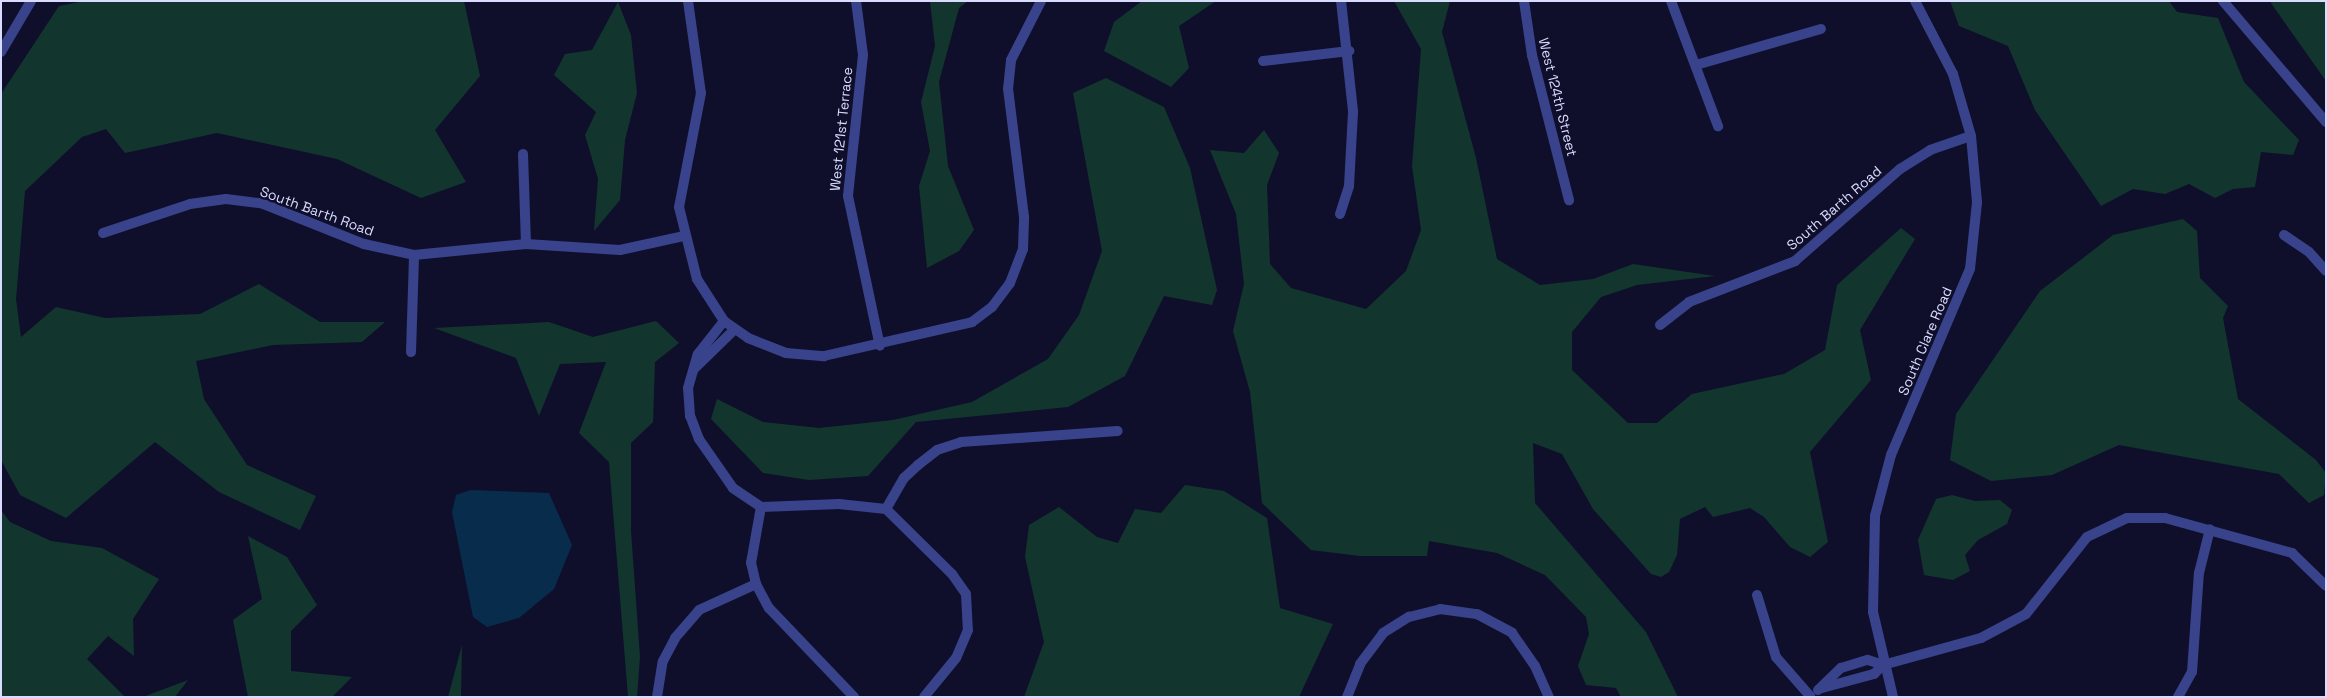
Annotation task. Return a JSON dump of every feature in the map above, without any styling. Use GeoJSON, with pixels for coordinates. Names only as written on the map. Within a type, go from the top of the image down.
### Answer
{"type":"FeatureCollection","features":[{"type":"Feature","properties":{"kind":"street"},"geometry":{"type":"LineString","coordinates":[[1,52],[31,1]]}},
{"type":"Feature","properties":{"kind":"street"},"geometry":{"type":"LineString","coordinates":[[688,1],[701,93],[679,190],[684,236],[697,279],[724,321],[735,329],[769,348],[804,356],[844,355],[948,330],[972,322],[992,307],[1010,283],[1023,249],[1024,217],[1008,89],[1011,60],[1041,1]]}},
{"type":"Feature","properties":{"kind":"street","name":"West 121st Terrace"},"geometry":{"type":"LineString","coordinates":[[856,1],[863,55],[848,196],[880,346]]}},
{"type":"Feature","properties":{"kind":"street"},"geometry":{"type":"LineString","coordinates":[[1340,214],[1352,163],[1349,51],[1341,1]]}},
{"type":"Feature","properties":{"kind":"street","name":"West 124th Street"},"geometry":{"type":"LineString","coordinates":[[1524,1],[1532,55],[1569,200]]}},
{"type":"Feature","properties":{"kind":"street"},"geometry":{"type":"LineString","coordinates":[[1671,1],[1718,126]]}},
{"type":"Feature","properties":{"kind":"street","name":"South Clare Road"},"geometry":{"type":"LineString","coordinates":[[1893,697],[1883,665],[1871,584],[1875,516],[1891,455],[1970,269],[1977,202],[1971,136],[1953,74],[1915,1]]}},
{"type":"Feature","properties":{"kind":"street"},"geometry":{"type":"LineString","coordinates":[[2223,1],[2326,122]]}},
{"type":"Feature","properties":{"kind":"street"},"geometry":{"type":"LineString","coordinates":[[1696,65],[1821,29]]}},
{"type":"Feature","properties":{"kind":"street"},"geometry":{"type":"LineString","coordinates":[[1263,61],[1349,51]]}},
{"type":"Feature","properties":{"kind":"street","name":"South Barth Road"},"geometry":{"type":"LineString","coordinates":[[1660,324],[1689,302],[1796,261],[1900,169],[1930,150],[1971,136]]}},
{"type":"Feature","properties":{"kind":"street"},"geometry":{"type":"LineString","coordinates":[[523,154],[526,244]]}},
{"type":"Feature","properties":{"kind":"street","name":"South Barth Road"},"geometry":{"type":"LineString","coordinates":[[103,233],[190,204],[226,199],[261,203],[364,244],[414,255],[526,244],[620,250],[684,236]]}},
{"type":"Feature","properties":{"kind":"street"},"geometry":{"type":"LineString","coordinates":[[2284,235],[2309,252],[2326,270]]}},
{"type":"Feature","properties":{"kind":"street"},"geometry":{"type":"LineString","coordinates":[[411,352],[414,255]]}},
{"type":"Feature","properties":{"kind":"street"},"geometry":{"type":"LineString","coordinates":[[724,321],[698,354],[688,388],[690,416],[699,439],[732,488],[761,507],[839,504],[886,510],[952,574],[966,594],[970,611],[956,658],[924,697]]}},
{"type":"Feature","properties":{"kind":"street"},"geometry":{"type":"LineString","coordinates":[[694,369],[735,329]]}},
{"type":"Feature","properties":{"kind":"street"},"geometry":{"type":"LineString","coordinates":[[886,510],[904,478],[918,465],[937,450],[960,442],[1118,432]]}},
{"type":"Feature","properties":{"kind":"street"},"geometry":{"type":"LineString","coordinates":[[761,507],[752,563],[756,584],[769,608],[854,697]]}},
{"type":"Feature","properties":{"kind":"street"},"geometry":{"type":"LineString","coordinates":[[1822,688],[1874,674],[1883,665],[1981,638],[2026,614],[2087,538],[2127,518],[2165,518],[2292,553],[2326,586]]}},
{"type":"Feature","properties":{"kind":"street"},"geometry":{"type":"LineString","coordinates":[[2178,697],[2192,672],[2199,573],[2210,529]]}},
{"type":"Feature","properties":{"kind":"street"},"geometry":{"type":"LineString","coordinates":[[657,697],[663,662],[674,638],[699,610],[756,584]]}},
{"type":"Feature","properties":{"kind":"street"},"geometry":{"type":"LineString","coordinates":[[1757,595],[1776,657],[1810,696],[1822,688],[1841,668],[1868,660],[1883,665]]}},
{"type":"Feature","properties":{"kind":"street"},"geometry":{"type":"LineString","coordinates":[[1347,697],[1360,664],[1383,633],[1409,618],[1440,609],[1477,614],[1512,633],[1535,666],[1549,697]]}},
{"type":"Feature","properties":{"kind":"green space"},"geometry":{"type":"Polygon","coordinates":[[[85,1],[464,1],[480,76],[435,130],[466,182],[421,198],[337,159],[217,133],[125,153],[106,129],[82,137],[25,191],[16,299],[21,337],[56,307],[105,318],[200,314],[259,284],[320,322],[385,322],[362,342],[273,345],[196,361],[204,399],[247,465],[316,496],[300,530],[219,492],[155,442],[66,518],[20,495],[1,460],[1,94],[59,6],[85,1]]]}},
{"type":"Feature","properties":{"kind":"green space"},"geometry":{"type":"Polygon","coordinates":[[[930,1],[968,1],[959,8],[939,82],[948,166],[974,230],[959,251],[927,268],[919,186],[930,151],[921,102],[935,46],[930,1]]]}},
{"type":"Feature","properties":{"kind":"green space"},"geometry":{"type":"Polygon","coordinates":[[[1142,1],[1216,1],[1179,26],[1189,68],[1171,87],[1104,51],[1114,22],[1142,1]]]}},
{"type":"Feature","properties":{"kind":"green space"},"geometry":{"type":"Polygon","coordinates":[[[1394,1],[1450,1],[1442,32],[1476,158],[1497,259],[1540,285],[1593,279],[1633,264],[1715,276],[1637,285],[1601,297],[1572,332],[1572,370],[1628,423],[1657,423],[1692,394],[1784,374],[1825,350],[1837,285],[1901,228],[1915,239],[1860,330],[1871,380],[1810,452],[1828,542],[1810,557],[1790,547],[1764,517],[1750,508],[1713,517],[1705,507],[1680,519],[1677,555],[1669,572],[1661,577],[1651,574],[1593,509],[1562,454],[1533,443],[1535,503],[1646,632],[1678,697],[1621,697],[1616,688],[1586,685],[1578,666],[1589,634],[1586,617],[1545,575],[1497,553],[1429,541],[1427,556],[1360,556],[1311,550],[1262,503],[1250,392],[1233,331],[1244,284],[1236,214],[1210,150],[1244,153],[1264,130],[1279,153],[1267,185],[1270,264],[1291,288],[1366,309],[1406,271],[1421,230],[1412,166],[1421,49],[1394,1]]]}},
{"type":"Feature","properties":{"kind":"green space"},"geometry":{"type":"Polygon","coordinates":[[[1950,1],[2169,1],[2177,12],[2218,18],[2244,82],[2299,140],[2293,155],[2261,152],[2255,187],[2233,189],[2215,198],[2189,184],[2165,194],[2133,189],[2101,206],[2035,110],[2008,46],[1959,26],[1950,1]]]}},
{"type":"Feature","properties":{"kind":"green space"},"geometry":{"type":"Polygon","coordinates":[[[2270,1],[2326,1],[2326,81],[2273,6],[2270,1]]]}},
{"type":"Feature","properties":{"kind":"green space"},"geometry":{"type":"Polygon","coordinates":[[[618,2],[631,35],[637,93],[625,140],[620,200],[594,231],[598,179],[585,135],[596,112],[554,75],[565,54],[592,50],[618,2]]]}},
{"type":"Feature","properties":{"kind":"green space"},"geometry":{"type":"Polygon","coordinates":[[[1106,78],[1164,107],[1190,168],[1217,290],[1212,305],[1164,296],[1125,376],[1068,407],[916,422],[868,476],[809,480],[763,473],[711,419],[717,399],[763,422],[819,428],[893,420],[972,402],[1048,359],[1079,315],[1102,251],[1073,93],[1106,78]]]}},
{"type":"Feature","properties":{"kind":"green space"},"geometry":{"type":"Polygon","coordinates":[[[2183,219],[2197,231],[2200,278],[2228,306],[2223,318],[2238,399],[2316,460],[2326,473],[2324,495],[2309,503],[2279,474],[2119,445],[2052,475],[1991,481],[1950,460],[1956,414],[2040,291],[2113,235],[2183,219]]]}},
{"type":"Feature","properties":{"kind":"green space"},"geometry":{"type":"Polygon","coordinates":[[[656,321],[679,343],[655,362],[653,422],[631,443],[631,531],[640,657],[637,697],[628,697],[609,462],[579,433],[606,362],[560,364],[539,416],[516,358],[434,328],[549,322],[593,337],[656,321]]]}},
{"type":"Feature","properties":{"kind":"green space"},"geometry":{"type":"Polygon","coordinates":[[[1185,485],[1224,491],[1267,518],[1280,608],[1333,624],[1299,697],[1024,697],[1044,642],[1025,557],[1029,525],[1059,507],[1097,537],[1118,543],[1135,509],[1161,513],[1185,485]]]}},
{"type":"Feature","properties":{"kind":"green space"},"geometry":{"type":"Polygon","coordinates":[[[1952,495],[1975,501],[2000,500],[2012,510],[2007,524],[1978,540],[1965,555],[1970,571],[1953,580],[1924,575],[1918,540],[1936,499],[1952,495]]]}},
{"type":"Feature","properties":{"kind":"green space"},"geometry":{"type":"Polygon","coordinates":[[[1,510],[10,522],[51,541],[102,548],[159,579],[133,619],[134,656],[108,636],[87,659],[125,697],[1,697],[1,510]]]}},
{"type":"Feature","properties":{"kind":"green space"},"geometry":{"type":"Polygon","coordinates":[[[248,536],[287,557],[317,605],[291,631],[291,671],[352,677],[332,697],[248,697],[233,620],[262,599],[248,536]]]}},
{"type":"Feature","properties":{"kind":"green space"},"geometry":{"type":"Polygon","coordinates":[[[462,645],[461,697],[448,697],[462,645]]]}},
{"type":"Feature","properties":{"kind":"green space"},"geometry":{"type":"Polygon","coordinates":[[[188,680],[175,697],[143,697],[188,680]]]}},
{"type":"Feature","properties":{"kind":"water"},"geometry":{"type":"Polygon","coordinates":[[[471,490],[549,493],[572,545],[554,589],[519,618],[487,627],[473,617],[452,512],[456,495],[471,490]]]}}]}
